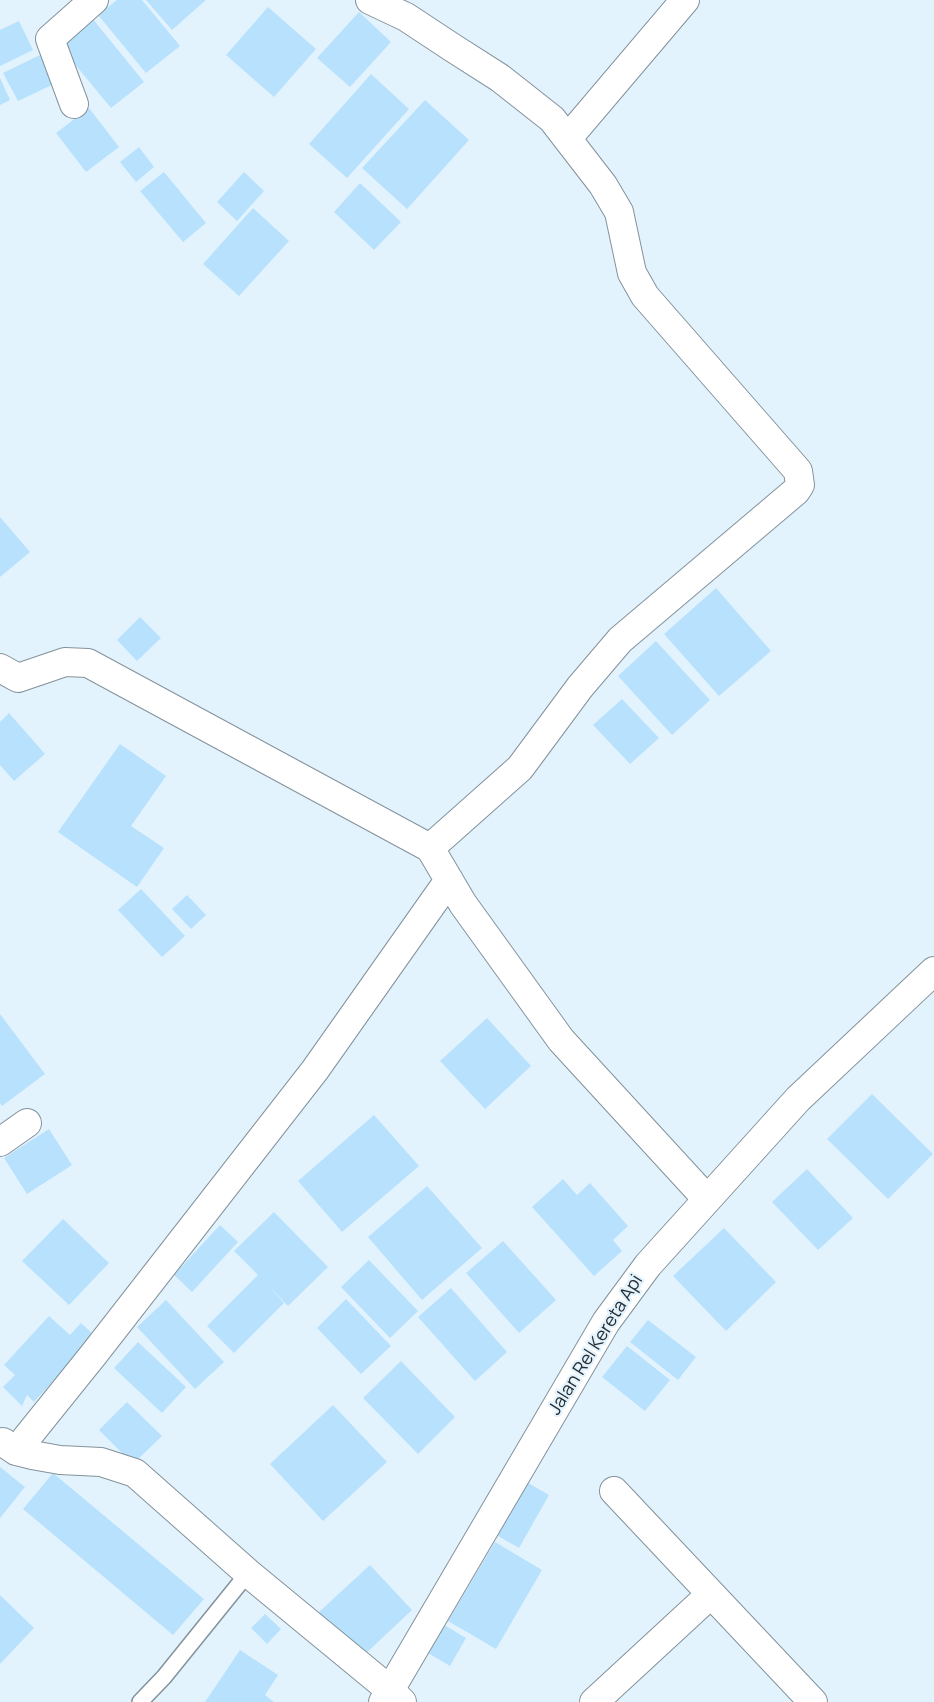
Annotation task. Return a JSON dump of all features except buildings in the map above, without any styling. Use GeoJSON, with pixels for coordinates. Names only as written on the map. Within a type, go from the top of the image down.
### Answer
{"type":"FeatureCollection","features":[{"type":"Feature","properties":{"kind":"street"},"geometry":{"type":"LineString","coordinates":[[74,104],[50,39],[94,0]]}},
{"type":"Feature","properties":{"kind":"street"},"geometry":{"type":"LineString","coordinates":[[370,0],[406,17],[500,78],[552,119],[603,185],[619,212],[632,273],[645,296],[798,471],[800,484],[796,491],[620,640],[580,687],[520,768],[430,848]]}},
{"type":"Feature","properties":{"kind":"street"},"geometry":{"type":"LineString","coordinates":[[568,138],[686,0]]}},
{"type":"Feature","properties":{"kind":"street"},"geometry":{"type":"LineString","coordinates":[[0,668],[18,678],[66,662],[88,663],[430,848],[463,904],[561,1040],[706,1198]]}},
{"type":"Feature","properties":{"kind":"street"},"geometry":{"type":"LineString","coordinates":[[392,1698],[134,1473],[101,1462],[60,1460],[8,1446],[94,1354],[315,1070],[449,880]]}},
{"type":"Feature","properties":{"kind":"street","name":"Jalan Rel Kereta Api"},"geometry":{"type":"LineString","coordinates":[[392,1698],[606,1322],[648,1265],[706,1198],[798,1099],[934,971]]}},
{"type":"Feature","properties":{"kind":"street"},"geometry":{"type":"LineString","coordinates":[[0,1142],[27,1122]]}},
{"type":"Feature","properties":{"kind":"street"},"geometry":{"type":"LineString","coordinates":[[614,1491],[813,1702]]}},
{"type":"Feature","properties":{"kind":"street"},"geometry":{"type":"LineString","coordinates":[[594,1702],[711,1594]]}},
{"type":"Feature","properties":{"kind":"lane"},"geometry":{"type":"LineString","coordinates":[[140,1702],[164,1678],[248,1573]]}}]}
